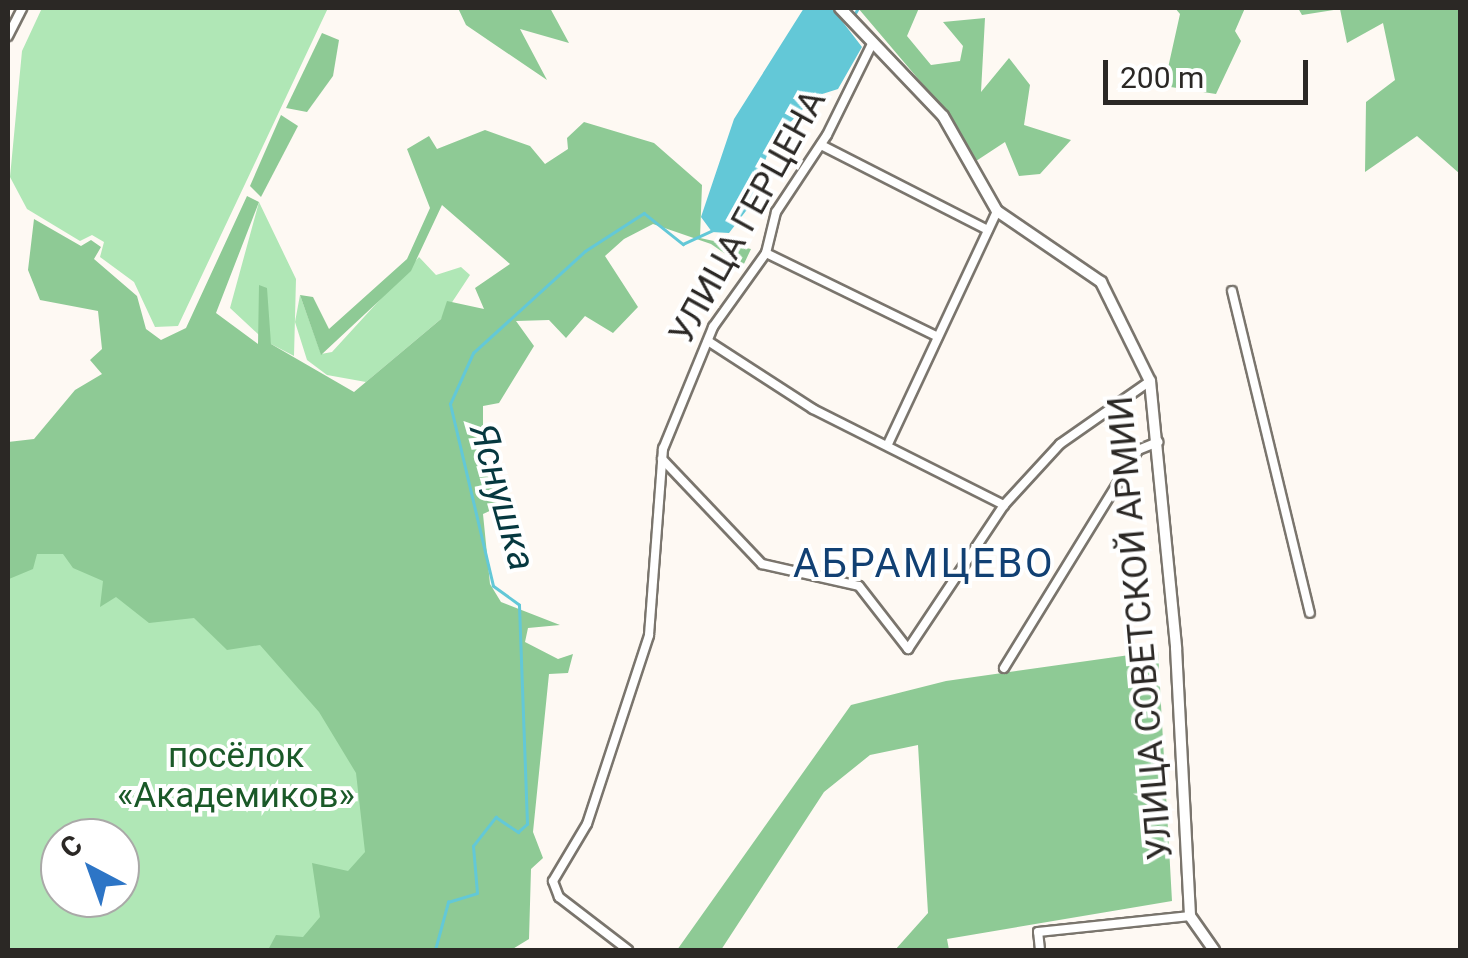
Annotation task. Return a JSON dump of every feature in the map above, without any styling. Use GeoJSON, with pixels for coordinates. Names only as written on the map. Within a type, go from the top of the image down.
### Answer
{"type":"FeatureCollection","features":[{"type":"Feature","properties":{"kind":"street"},"geometry":{"type":"LineString","coordinates":[[8,36],[22,8]]}},
{"type":"Feature","properties":{"kind":"street","name":"УЛИЦА СОВЕТСКОЙ АРМИИ"},"geometry":{"type":"LineString","coordinates":[[840,8],[943,116],[997,211],[1101,282],[1150,381],[1158,442],[1190,916]]}},
{"type":"Feature","properties":{"kind":"street","name":"УЛИЦА ГЕРЦЕНА"},"geometry":{"type":"LineString","coordinates":[[628,950],[560,897],[553,880],[587,824],[650,635],[662,460],[708,341],[766,253],[776,212],[821,145],[872,44]]}},
{"type":"Feature","properties":{"kind":"street"},"geometry":{"type":"LineString","coordinates":[[821,145],[988,230]]}},
{"type":"Feature","properties":{"kind":"street"},"geometry":{"type":"LineString","coordinates":[[888,444],[997,211]]}},
{"type":"Feature","properties":{"kind":"street"},"geometry":{"type":"LineString","coordinates":[[766,253],[938,338]]}},
{"type":"Feature","properties":{"kind":"street"},"geometry":{"type":"LineString","coordinates":[[1232,291],[1310,614]]}},
{"type":"Feature","properties":{"kind":"street"},"geometry":{"type":"LineString","coordinates":[[708,341],[797,400],[1004,505]]}},
{"type":"Feature","properties":{"kind":"street"},"geometry":{"type":"LineString","coordinates":[[662,460],[762,564],[859,586],[908,649],[1004,505],[1060,444],[1150,381]]}},
{"type":"Feature","properties":{"kind":"street"},"geometry":{"type":"LineString","coordinates":[[1004,668],[1138,450],[1158,442]]}},
{"type":"Feature","properties":{"kind":"street"},"geometry":{"type":"LineString","coordinates":[[1040,950],[1038,932],[1190,916],[1214,950]]}},
{"type":"Feature","properties":{"kind":"green space"},"geometry":{"type":"Polygon","coordinates":[[[42,8],[328,8],[178,326],[155,327],[134,282],[100,257],[104,242],[92,235],[80,241],[27,209],[10,177],[22,51],[42,8]]]}},
{"type":"Feature","properties":{"kind":"green space"},"geometry":{"type":"Polygon","coordinates":[[[458,8],[550,8],[569,43],[520,29],[547,80],[466,25],[458,8]]]}},
{"type":"Feature","properties":{"kind":"green space"},"geometry":{"type":"Polygon","coordinates":[[[858,8],[919,8],[907,36],[931,65],[960,61],[963,46],[943,22],[985,18],[981,92],[1009,58],[1030,85],[1024,125],[1071,140],[1040,174],[1019,176],[1005,142],[973,163],[948,114],[858,8]]]}},
{"type":"Feature","properties":{"kind":"green space"},"geometry":{"type":"Polygon","coordinates":[[[1175,8],[1245,8],[1235,31],[1241,41],[1216,94],[1164,86],[1180,14],[1175,8]]]}},
{"type":"Feature","properties":{"kind":"green space"},"geometry":{"type":"Polygon","coordinates":[[[1298,8],[1460,8],[1460,174],[1417,136],[1365,172],[1366,102],[1395,80],[1383,23],[1347,43],[1340,9],[1302,15],[1298,8]]]}},
{"type":"Feature","properties":{"kind":"green space"},"geometry":{"type":"Polygon","coordinates":[[[322,33],[339,40],[333,76],[307,112],[286,108],[322,33]]]}},
{"type":"Feature","properties":{"kind":"green space"},"geometry":{"type":"Polygon","coordinates":[[[281,115],[298,126],[261,197],[250,186],[281,115]]]}},
{"type":"Feature","properties":{"kind":"green space"},"geometry":{"type":"Polygon","coordinates":[[[584,122],[654,143],[702,185],[700,238],[751,249],[743,266],[711,244],[653,224],[624,239],[605,256],[638,307],[613,333],[585,316],[566,338],[549,320],[516,321],[534,346],[499,403],[483,406],[483,475],[501,481],[505,504],[483,514],[490,584],[501,602],[560,625],[528,628],[525,642],[558,659],[573,654],[568,673],[549,674],[533,832],[543,858],[531,869],[529,939],[511,950],[268,950],[276,935],[303,937],[320,917],[312,863],[348,871],[365,852],[356,773],[319,712],[260,645],[227,650],[194,618],[149,623],[116,597],[100,607],[103,581],[73,568],[63,554],[37,554],[33,569],[9,579],[8,442],[34,439],[75,390],[102,374],[90,360],[102,349],[98,311],[40,300],[28,270],[34,219],[81,246],[91,240],[101,247],[94,259],[137,296],[146,329],[161,340],[186,328],[247,196],[259,202],[216,313],[258,344],[259,285],[267,288],[271,344],[354,392],[441,319],[447,301],[484,309],[475,288],[510,264],[442,205],[411,271],[321,355],[300,295],[313,297],[329,329],[407,259],[430,208],[407,149],[429,136],[437,149],[485,130],[530,146],[545,164],[568,149],[567,138],[584,122]]]}},
{"type":"Feature","properties":{"kind":"green space"},"geometry":{"type":"Polygon","coordinates":[[[259,202],[296,279],[294,356],[271,344],[259,286],[259,335],[230,308],[259,202]]]}},
{"type":"Feature","properties":{"kind":"green space"},"geometry":{"type":"Polygon","coordinates":[[[419,257],[436,275],[461,267],[470,275],[441,319],[366,382],[327,375],[307,360],[295,322],[300,295],[321,354],[332,352],[419,257]]]}},
{"type":"Feature","properties":{"kind":"green space","name":"посёлок «Академиков»"},"geometry":{"type":"Polygon","coordinates":[[[8,524],[361,692],[374,859],[322,950],[8,950],[8,524]]]}},
{"type":"Feature","properties":{"kind":"green space"},"geometry":{"type":"Polygon","coordinates":[[[1158,651],[1172,901],[947,939],[949,950],[895,950],[928,913],[918,745],[870,755],[824,792],[721,950],[677,950],[851,705],[946,681],[1158,651]]]}},
{"type":"Feature","properties":{"kind":"water"},"geometry":{"type":"Polygon","coordinates":[[[804,8],[832,8],[862,47],[838,89],[816,96],[772,141],[749,207],[729,233],[712,232],[701,217],[734,119],[804,8]]]}},
{"type":"Feature","properties":{"kind":"waterway","name":"Яснушка"},"geometry":{"type":"LineString","coordinates":[[854,15],[858,8]]}},
{"type":"Feature","properties":{"kind":"waterway","name":"Яснушка"},"geometry":{"type":"LineString","coordinates":[[435,950],[448,902],[477,893],[473,846],[496,817],[518,832],[527,824],[519,605],[493,586],[450,404],[473,353],[585,251],[644,213],[683,244],[713,230]]}},
{"type":"Feature","properties":{"kind":"district","name":"АБРАМЦЕВО"},"geometry":{"type":"Point","coordinates":[924,564]}}]}
